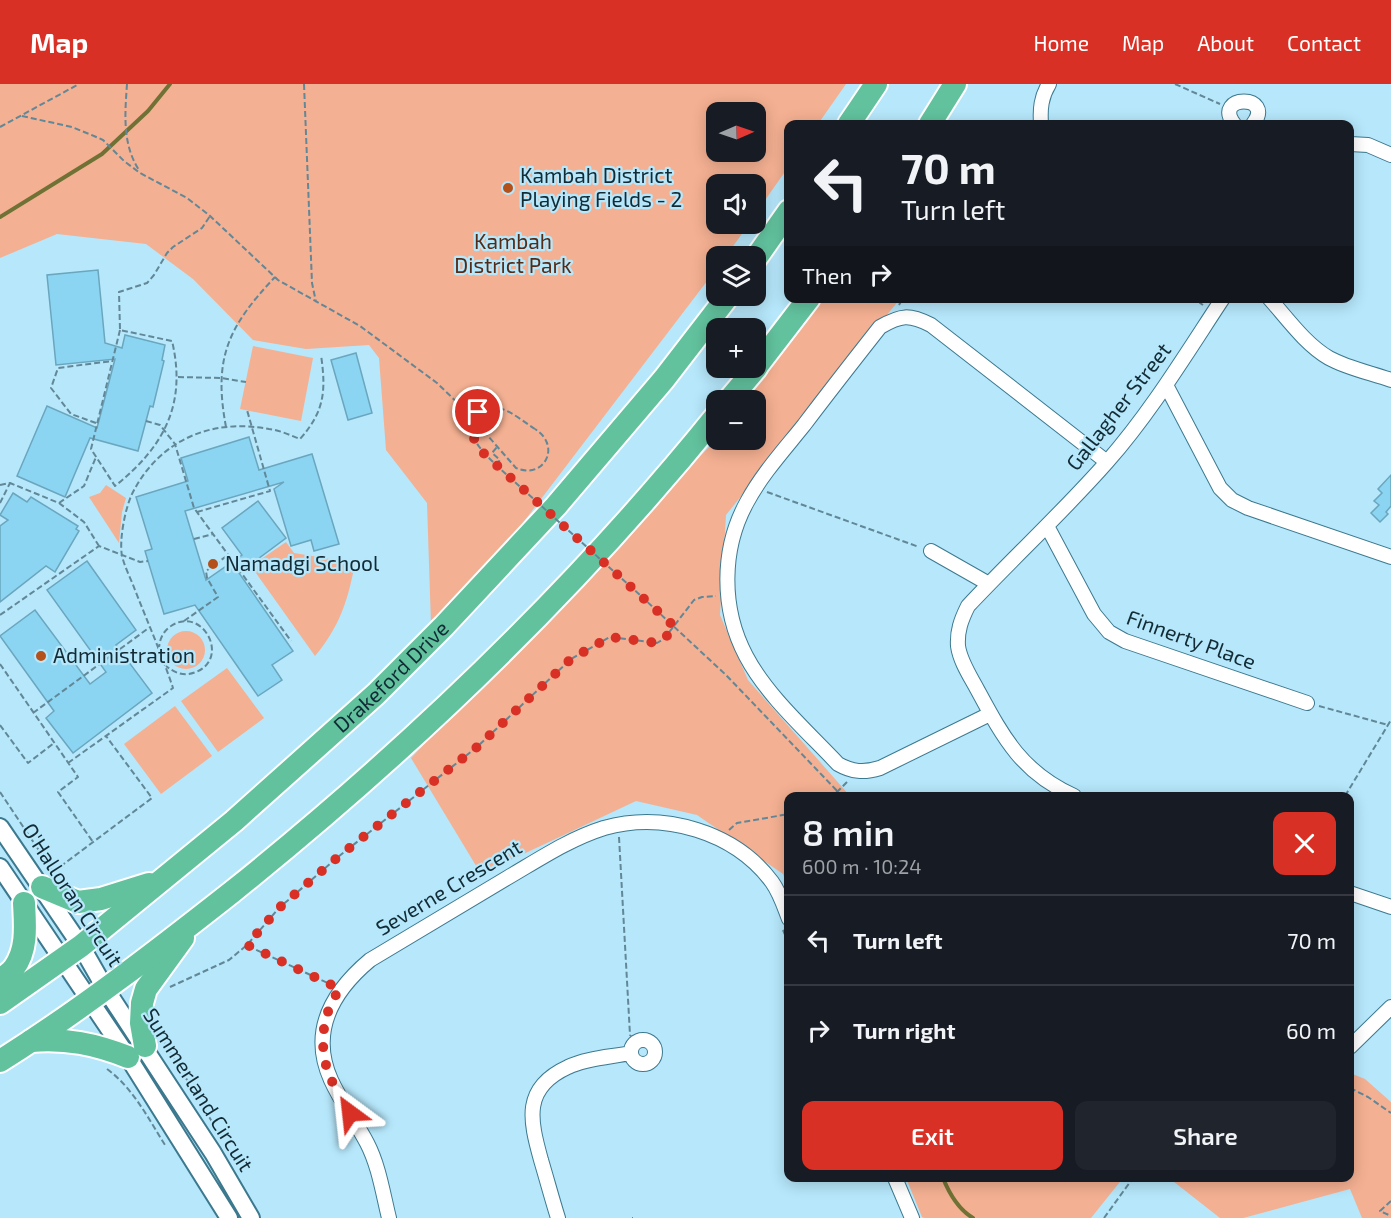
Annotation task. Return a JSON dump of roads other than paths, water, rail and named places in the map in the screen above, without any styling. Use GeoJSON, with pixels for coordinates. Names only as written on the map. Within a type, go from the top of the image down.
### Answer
{"type":"FeatureCollection","features":[{"type":"Feature","properties":{"kind":"highway"},"geometry":{"type":"LineString","coordinates":[[852,120],[876,84]]}},
{"type":"Feature","properties":{"kind":"highway"},"geometry":{"type":"LineString","coordinates":[[932,120],[955,84]]}},
{"type":"Feature","properties":{"kind":"highway"},"geometry":{"type":"LineString","coordinates":[[764,246],[784,218]]}},
{"type":"Feature","properties":{"kind":"highway"},"geometry":{"type":"LineString","coordinates":[[766,354],[805,303]]}},
{"type":"Feature","properties":{"kind":"highway","name":"Drakeford Drive"},"geometry":{"type":"LineString","coordinates":[[0,1003],[81,946],[234,821],[306,758],[444,626],[556,506],[664,379],[720,306]]}},
{"type":"Feature","properties":{"kind":"highway"},"geometry":{"type":"LineString","coordinates":[[737,390],[747,378]]}},
{"type":"Feature","properties":{"kind":"highway"},"geometry":{"type":"LineString","coordinates":[[0,1061],[97,994],[194,922],[304,834],[406,744],[541,613],[624,525],[706,429]]}},
{"type":"Feature","properties":{"kind":"highway"},"geometry":{"type":"LineString","coordinates":[[50,878],[78,902],[101,899],[160,880]]}},
{"type":"Feature","properties":{"kind":"highway"},"geometry":{"type":"LineString","coordinates":[[0,981],[14,968],[23,947],[24,903]]}},
{"type":"Feature","properties":{"kind":"highway"},"geometry":{"type":"LineString","coordinates":[[31,1041],[55,1039],[144,1047],[141,1023],[142,1003],[146,989],[194,922]]}},
{"type":"Feature","properties":{"kind":"street"},"geometry":{"type":"LineString","coordinates":[[1041,120],[1040,108],[1044,91],[1049,84]]}},
{"type":"Feature","properties":{"kind":"street"},"geometry":{"type":"LineString","coordinates":[[1231,120],[1231,109],[1241,101],[1254,105],[1258,113],[1257,120]]}},
{"type":"Feature","properties":{"kind":"street"},"geometry":{"type":"LineString","coordinates":[[1354,144],[1368,145],[1391,155]]}},
{"type":"Feature","properties":{"kind":"street","name":"Gallagher Street"},"geometry":{"type":"LineString","coordinates":[[1064,792],[1027,766],[1009,746],[964,664],[958,648],[960,622],[968,606],[988,584],[1107,462],[1166,385],[1216,303]]}},
{"type":"Feature","properties":{"kind":"street"},"geometry":{"type":"LineString","coordinates":[[1273,303],[1322,354],[1391,380]]}},
{"type":"Feature","properties":{"kind":"street"},"geometry":{"type":"LineString","coordinates":[[990,714],[880,768],[858,772],[838,764],[763,683],[740,644],[731,616],[727,588],[728,559],[740,516],[755,488],[880,327],[905,316],[931,325],[1107,462]]}},
{"type":"Feature","properties":{"kind":"street"},"geometry":{"type":"LineString","coordinates":[[1166,385],[1216,481],[1232,500],[1248,508],[1391,557]]}},
{"type":"Feature","properties":{"kind":"street","name":"Finnerty Place"},"geometry":{"type":"LineString","coordinates":[[1047,526],[1094,614],[1109,632],[1125,641],[1307,703]]}},
{"type":"Feature","properties":{"kind":"street"},"geometry":{"type":"LineString","coordinates":[[931,551],[988,584]]}},
{"type":"Feature","properties":{"kind":"street","name":"Severne Crescent"},"geometry":{"type":"LineString","coordinates":[[389,1218],[369,1146],[331,1079],[324,1058],[323,1036],[327,1015],[340,989],[370,960],[568,842],[620,825],[648,823],[675,825],[709,834],[738,849],[758,865],[774,884],[784,918]]}},
{"type":"Feature","properties":{"kind":"street","name":"O'Halloran Circuit"},"geometry":{"type":"LineString","coordinates":[[0,827],[50,878],[81,946],[97,994]]}},
{"type":"Feature","properties":{"kind":"street","name":"O'Halloran Circuit"},"geometry":{"type":"LineString","coordinates":[[0,867],[62,960],[97,994]]}},
{"type":"Feature","properties":{"kind":"street"},"geometry":{"type":"LineString","coordinates":[[1354,893],[1391,907]]}},
{"type":"Feature","properties":{"kind":"street","name":"Summerland Circuit"},"geometry":{"type":"LineString","coordinates":[[97,994],[144,1047],[213,1153],[251,1218]]}},
{"type":"Feature","properties":{"kind":"street"},"geometry":{"type":"LineString","coordinates":[[1354,1043],[1391,1007]]}},
{"type":"Feature","properties":{"kind":"street","name":"Summerland Circuit"},"geometry":{"type":"LineString","coordinates":[[144,1047],[229,1218]]}},
{"type":"Feature","properties":{"kind":"street"},"geometry":{"type":"LineString","coordinates":[[558,1218],[534,1134],[531,1118],[533,1103],[540,1088],[552,1076],[568,1067],[633,1048]]}},
{"type":"Feature","properties":{"kind":"street"},"geometry":{"type":"LineString","coordinates":[[897,1182],[912,1218]]}},
{"type":"Feature","properties":{"kind":"waterway"},"geometry":{"type":"LineString","coordinates":[[0,217],[102,154],[148,111],[170,84]]}},
{"type":"Feature","properties":{"kind":"waterway"},"geometry":{"type":"LineString","coordinates":[[945,1182],[955,1200],[973,1218]]}},
{"type":"Feature","properties":{"kind":"place","name":"Kambah District Playing Fields - 2"},"geometry":{"type":"Point","coordinates":[508,188]}},
{"type":"Feature","properties":{"kind":"place","name":"Namadgi School"},"geometry":{"type":"Point","coordinates":[213,564]}},
{"type":"Feature","properties":{"kind":"place","name":"Administration"},"geometry":{"type":"Point","coordinates":[41,656]}},
{"type":"Feature","properties":{"kind":"park label","name":"Kambah District Park"},"geometry":{"type":"Point","coordinates":[513,254]}}]}
